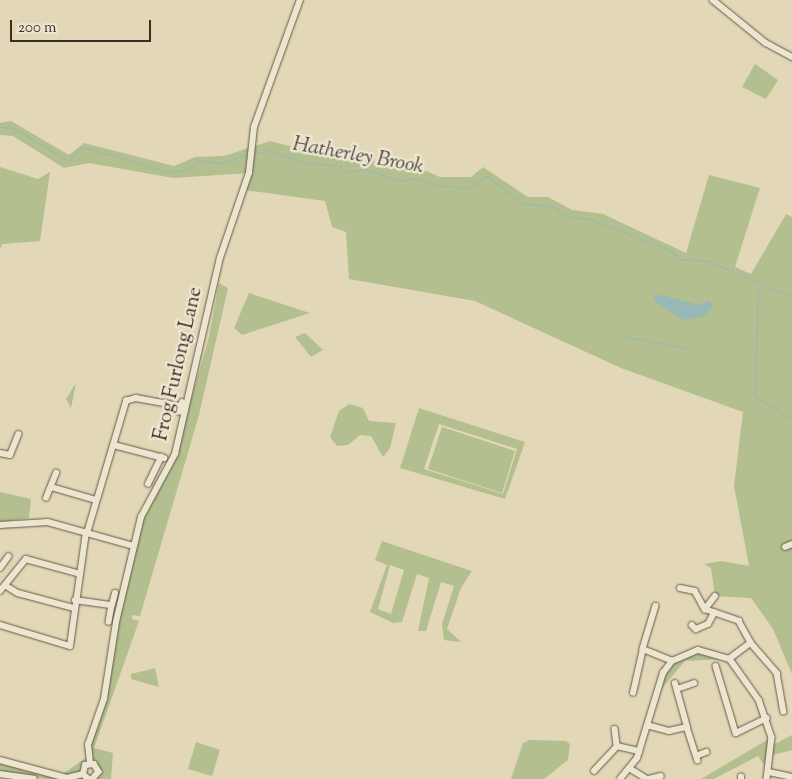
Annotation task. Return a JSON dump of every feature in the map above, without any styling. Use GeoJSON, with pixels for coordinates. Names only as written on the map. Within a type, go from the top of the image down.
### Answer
{"type":"FeatureCollection","features":[{"type":"Feature","properties":{"kind":"street","name":"Frog Furlong Lane"},"geometry":{"type":"LineString","coordinates":[[90,763],[88,745],[104,699],[116,622],[145,503],[175,454],[220,258],[251,158],[254,127],[300,0]]}},
{"type":"Feature","properties":{"kind":"street"},"geometry":{"type":"LineString","coordinates":[[713,0],[766,44],[792,57]]}},
{"type":"Feature","properties":{"kind":"street"},"geometry":{"type":"LineString","coordinates":[[0,624],[68,647],[77,573],[96,500],[114,446],[126,400],[136,398],[180,407]]}},
{"type":"Feature","properties":{"kind":"street"},"geometry":{"type":"LineString","coordinates":[[0,453],[10,454],[18,435]]}},
{"type":"Feature","properties":{"kind":"street"},"geometry":{"type":"LineString","coordinates":[[114,446],[163,457],[148,484]]}},
{"type":"Feature","properties":{"kind":"street"},"geometry":{"type":"LineString","coordinates":[[46,498],[56,473]]}},
{"type":"Feature","properties":{"kind":"street"},"geometry":{"type":"LineString","coordinates":[[50,487],[96,500]]}},
{"type":"Feature","properties":{"kind":"street"},"geometry":{"type":"LineString","coordinates":[[0,524],[48,522],[134,546]]}},
{"type":"Feature","properties":{"kind":"street"},"geometry":{"type":"LineString","coordinates":[[785,547],[792,544]]}},
{"type":"Feature","properties":{"kind":"street"},"geometry":{"type":"LineString","coordinates":[[0,568],[8,557]]}},
{"type":"Feature","properties":{"kind":"street"},"geometry":{"type":"LineString","coordinates":[[0,591],[26,559],[77,573]]}},
{"type":"Feature","properties":{"kind":"street"},"geometry":{"type":"LineString","coordinates":[[680,588],[687,584],[705,609],[739,621],[751,643],[776,673],[781,709]]}},
{"type":"Feature","properties":{"kind":"street"},"geometry":{"type":"LineString","coordinates":[[5,585],[23,595],[74,608]]}},
{"type":"Feature","properties":{"kind":"street"},"geometry":{"type":"LineString","coordinates":[[109,622],[115,593]]}},
{"type":"Feature","properties":{"kind":"street"},"geometry":{"type":"LineString","coordinates":[[705,609],[716,596]]}},
{"type":"Feature","properties":{"kind":"street"},"geometry":{"type":"LineString","coordinates":[[74,600],[112,605]]}},
{"type":"Feature","properties":{"kind":"street"},"geometry":{"type":"LineString","coordinates":[[631,689],[657,610]]}},
{"type":"Feature","properties":{"kind":"street"},"geometry":{"type":"LineString","coordinates":[[695,629],[708,624],[714,613]]}},
{"type":"Feature","properties":{"kind":"street"},"geometry":{"type":"LineString","coordinates":[[730,660],[751,643]]}},
{"type":"Feature","properties":{"kind":"street"},"geometry":{"type":"LineString","coordinates":[[643,649],[672,662]]}},
{"type":"Feature","properties":{"kind":"street"},"geometry":{"type":"LineString","coordinates":[[620,779],[631,768],[639,751],[663,672],[672,662],[698,650],[730,660],[744,675],[766,718],[772,737],[770,772],[767,779]]}},
{"type":"Feature","properties":{"kind":"street"},"geometry":{"type":"LineString","coordinates":[[720,668],[734,734],[766,718]]}},
{"type":"Feature","properties":{"kind":"street"},"geometry":{"type":"LineString","coordinates":[[694,683],[676,687],[697,758],[706,752]]}},
{"type":"Feature","properties":{"kind":"street"},"geometry":{"type":"LineString","coordinates":[[647,725],[669,731],[687,727]]}},
{"type":"Feature","properties":{"kind":"street"},"geometry":{"type":"LineString","coordinates":[[598,769],[617,746],[615,729]]}},
{"type":"Feature","properties":{"kind":"street"},"geometry":{"type":"LineString","coordinates":[[617,746],[639,751]]}},
{"type":"Feature","properties":{"kind":"street"},"geometry":{"type":"LineString","coordinates":[[0,760],[67,778],[83,774],[90,763],[98,768],[98,778]]}},
{"type":"Feature","properties":{"kind":"street"},"geometry":{"type":"LineString","coordinates":[[631,768],[648,779],[661,776]]}},
{"type":"Feature","properties":{"kind":"street"},"geometry":{"type":"LineString","coordinates":[[770,772],[792,777]]}},
{"type":"Feature","properties":{"kind":"street"},"geometry":{"type":"LineString","coordinates":[[0,774],[34,779]]}},
{"type":"Feature","properties":{"kind":"street"},"geometry":{"type":"LineString","coordinates":[[83,774],[89,779]]}},
{"type":"Feature","properties":{"kind":"green space"},"geometry":{"type":"Polygon","coordinates":[[[755,64],[778,80],[766,99],[742,87],[755,64]]]}},
{"type":"Feature","properties":{"kind":"green space"},"geometry":{"type":"Polygon","coordinates":[[[11,121],[69,155],[84,143],[174,166],[195,157],[224,156],[270,141],[352,162],[370,160],[403,170],[422,169],[440,177],[471,177],[483,167],[528,197],[548,197],[572,210],[603,214],[686,253],[709,175],[760,188],[735,267],[751,274],[786,214],[792,217],[792,674],[773,629],[751,598],[715,596],[711,568],[704,564],[721,561],[749,566],[734,486],[743,412],[621,368],[475,301],[349,279],[346,232],[332,227],[325,201],[244,190],[249,173],[173,178],[89,163],[64,168],[13,136],[0,135],[0,123],[11,121]]]}},
{"type":"Feature","properties":{"kind":"green space"},"geometry":{"type":"Polygon","coordinates":[[[0,167],[38,179],[50,172],[40,241],[2,244],[0,250],[0,167]]]}},
{"type":"Feature","properties":{"kind":"green space"},"geometry":{"type":"Polygon","coordinates":[[[219,283],[228,288],[199,415],[140,616],[132,615],[132,619],[139,621],[94,748],[113,753],[111,779],[93,779],[97,776],[95,764],[83,769],[89,779],[45,779],[0,772],[0,762],[57,778],[87,757],[100,715],[141,517],[175,454],[209,337],[219,283]]]}},
{"type":"Feature","properties":{"kind":"green space"},"geometry":{"type":"Polygon","coordinates":[[[249,293],[310,313],[242,335],[234,328],[249,293]]]}},
{"type":"Feature","properties":{"kind":"green space"},"geometry":{"type":"Polygon","coordinates":[[[305,333],[323,350],[311,357],[295,337],[305,333]]]}},
{"type":"Feature","properties":{"kind":"green space"},"geometry":{"type":"Polygon","coordinates":[[[76,383],[71,408],[66,399],[76,383]]]}},
{"type":"Feature","properties":{"kind":"green space"},"geometry":{"type":"Polygon","coordinates":[[[349,404],[363,408],[369,421],[396,423],[390,448],[383,457],[371,436],[360,435],[348,445],[337,446],[330,437],[339,411],[349,404]]]}},
{"type":"Feature","properties":{"kind":"green space"},"geometry":{"type":"Polygon","coordinates":[[[419,408],[525,442],[505,499],[400,468],[419,408]],[[439,424],[424,469],[503,494],[517,449],[439,424]]]}},
{"type":"Feature","properties":{"kind":"green space"},"geometry":{"type":"Polygon","coordinates":[[[442,427],[515,451],[502,493],[428,469],[442,427]]]}},
{"type":"Feature","properties":{"kind":"green space"},"geometry":{"type":"Polygon","coordinates":[[[0,492],[31,499],[29,518],[0,522],[0,492]]]}},
{"type":"Feature","properties":{"kind":"green space"},"geometry":{"type":"Polygon","coordinates":[[[382,541],[472,571],[461,588],[447,629],[461,642],[444,640],[442,624],[454,586],[441,582],[426,631],[418,631],[429,578],[417,574],[402,622],[393,623],[370,612],[387,565],[375,560],[382,541]],[[390,565],[378,609],[391,614],[404,570],[390,565]]]}},
{"type":"Feature","properties":{"kind":"green space"},"geometry":{"type":"Polygon","coordinates":[[[698,650],[730,659],[685,661],[657,694],[672,661],[698,650]]]}},
{"type":"Feature","properties":{"kind":"green space"},"geometry":{"type":"Polygon","coordinates":[[[155,668],[159,687],[131,679],[131,674],[155,668]]]}},
{"type":"Feature","properties":{"kind":"green space"},"geometry":{"type":"Polygon","coordinates":[[[792,735],[792,750],[773,755],[769,772],[758,756],[714,779],[701,779],[772,737],[773,745],[792,735]]]}},
{"type":"Feature","properties":{"kind":"green space"},"geometry":{"type":"Polygon","coordinates":[[[530,740],[566,741],[570,744],[568,760],[544,779],[511,779],[523,743],[530,740]]]}},
{"type":"Feature","properties":{"kind":"green space"},"geometry":{"type":"Polygon","coordinates":[[[196,742],[220,750],[212,776],[188,769],[196,742]]]}},
{"type":"Feature","properties":{"kind":"water"},"geometry":{"type":"Polygon","coordinates":[[[661,295],[699,305],[708,301],[714,306],[704,316],[683,320],[654,301],[654,296],[661,295]]]}},
{"type":"Feature","properties":{"kind":"waterway","name":"Hatherley Brook"},"geometry":{"type":"LineString","coordinates":[[0,127],[14,128],[68,161],[81,148],[168,172],[187,170],[199,161],[220,163],[249,154]]}},
{"type":"Feature","properties":{"kind":"waterway","name":"Hatherley Brook"},"geometry":{"type":"LineString","coordinates":[[253,153],[268,151],[307,163],[340,166],[345,172],[366,169],[400,181],[414,178],[436,185],[469,188],[487,176],[522,203],[555,207],[567,217],[590,219],[668,249],[680,259],[708,261],[792,297]]}},
{"type":"Feature","properties":{"kind":"waterway"},"geometry":{"type":"LineString","coordinates":[[758,286],[755,396],[792,419]]}},
{"type":"Feature","properties":{"kind":"waterway"},"geometry":{"type":"LineString","coordinates":[[621,336],[685,348]]}}]}
